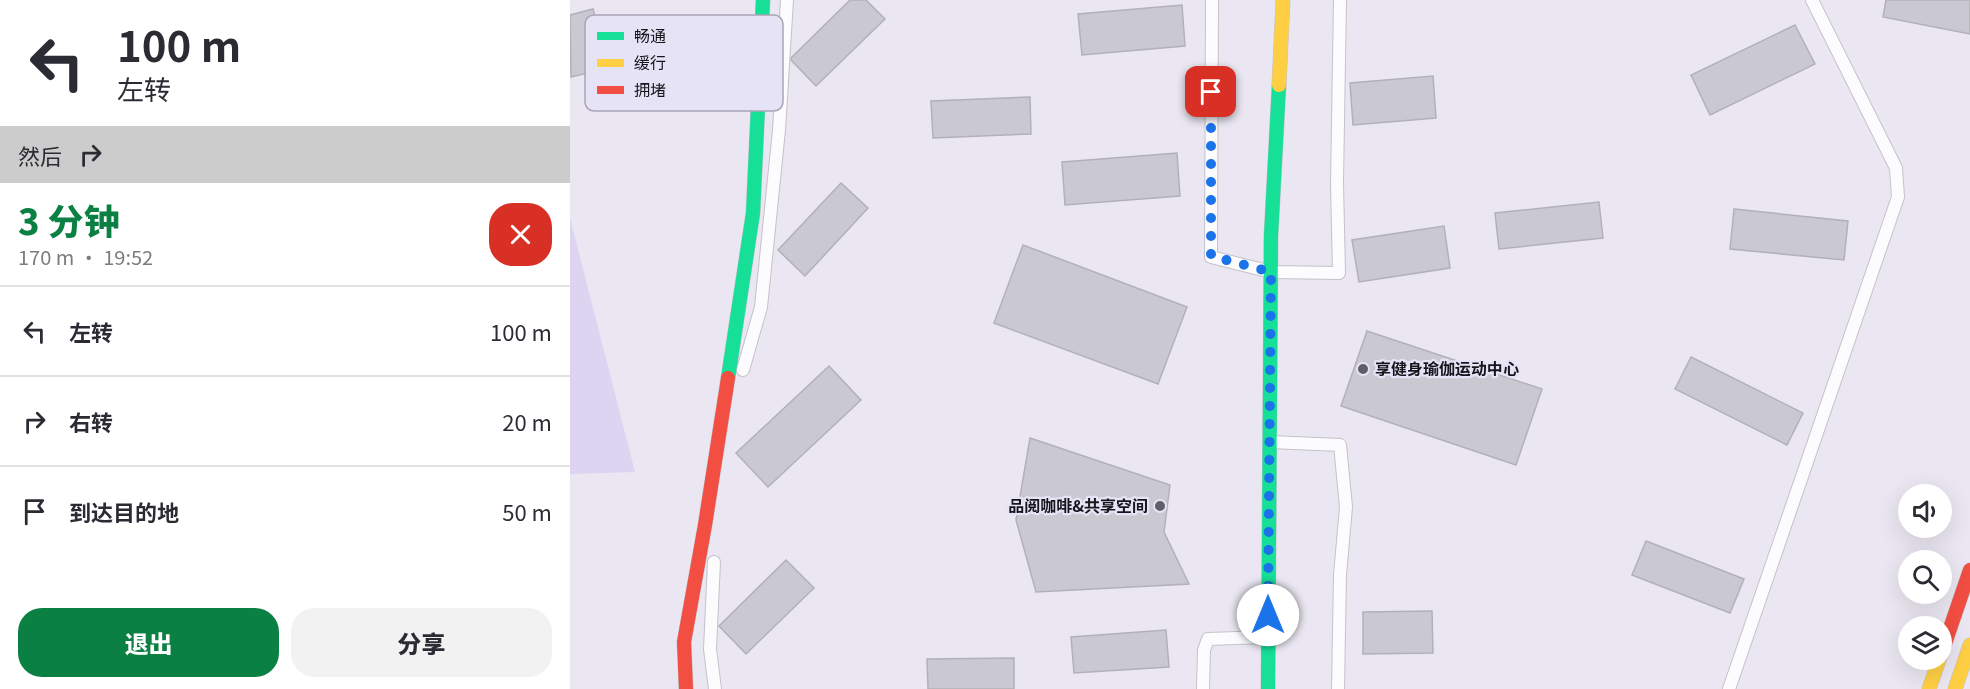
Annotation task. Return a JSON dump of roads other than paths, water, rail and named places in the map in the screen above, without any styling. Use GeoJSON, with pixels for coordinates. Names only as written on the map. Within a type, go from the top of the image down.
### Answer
{"type":"FeatureCollection","features":[{"type":"Feature","properties":{"kind":"main road"},"geometry":{"type":"LineString","coordinates":[[762,15],[763,0]]}},
{"type":"Feature","properties":{"kind":"main road"},"geometry":{"type":"LineString","coordinates":[[1268,689],[1271,236],[1283,0]]}},
{"type":"Feature","properties":{"kind":"main road"},"geometry":{"type":"LineString","coordinates":[[686,689],[684,642],[705,525],[753,213],[758,111]]}},
{"type":"Feature","properties":{"kind":"main road"},"geometry":{"type":"LineString","coordinates":[[1952,623],[1970,570]]}},
{"type":"Feature","properties":{"kind":"main road"},"geometry":{"type":"LineString","coordinates":[[1955,689],[1970,645]]}},
{"type":"Feature","properties":{"kind":"main road"},"geometry":{"type":"LineString","coordinates":[[1929,689],[1936,670]]}},
{"type":"Feature","properties":{"kind":"lane"},"geometry":{"type":"LineString","coordinates":[[783,65],[787,0]]}},
{"type":"Feature","properties":{"kind":"lane"},"geometry":{"type":"LineString","coordinates":[[1212,0],[1211,256],[1271,272],[1339,273],[1337,183],[1340,0]]}},
{"type":"Feature","properties":{"kind":"lane"},"geometry":{"type":"LineString","coordinates":[[1729,689],[1898,197],[1896,168],[1812,0]]}},
{"type":"Feature","properties":{"kind":"lane"},"geometry":{"type":"LineString","coordinates":[[720,510],[733,406],[761,307],[780,111]]}},
{"type":"Feature","properties":{"kind":"lane"},"geometry":{"type":"LineString","coordinates":[[1269,442],[1340,445],[1346,507],[1340,575],[1338,689]]}},
{"type":"Feature","properties":{"kind":"lane"},"geometry":{"type":"LineString","coordinates":[[715,689],[710,649],[716,544]]}},
{"type":"Feature","properties":{"kind":"lane"},"geometry":{"type":"LineString","coordinates":[[1203,689],[1204,650],[1208,639],[1268,637]]}},
{"type":"Feature","properties":{"kind":"place","name":"享健身瑜伽运动中心"},"geometry":{"type":"Point","coordinates":[1363,369]}},
{"type":"Feature","properties":{"kind":"place","name":"品阅咖啡&共享空间"},"geometry":{"type":"Point","coordinates":[1160,506]}}]}
